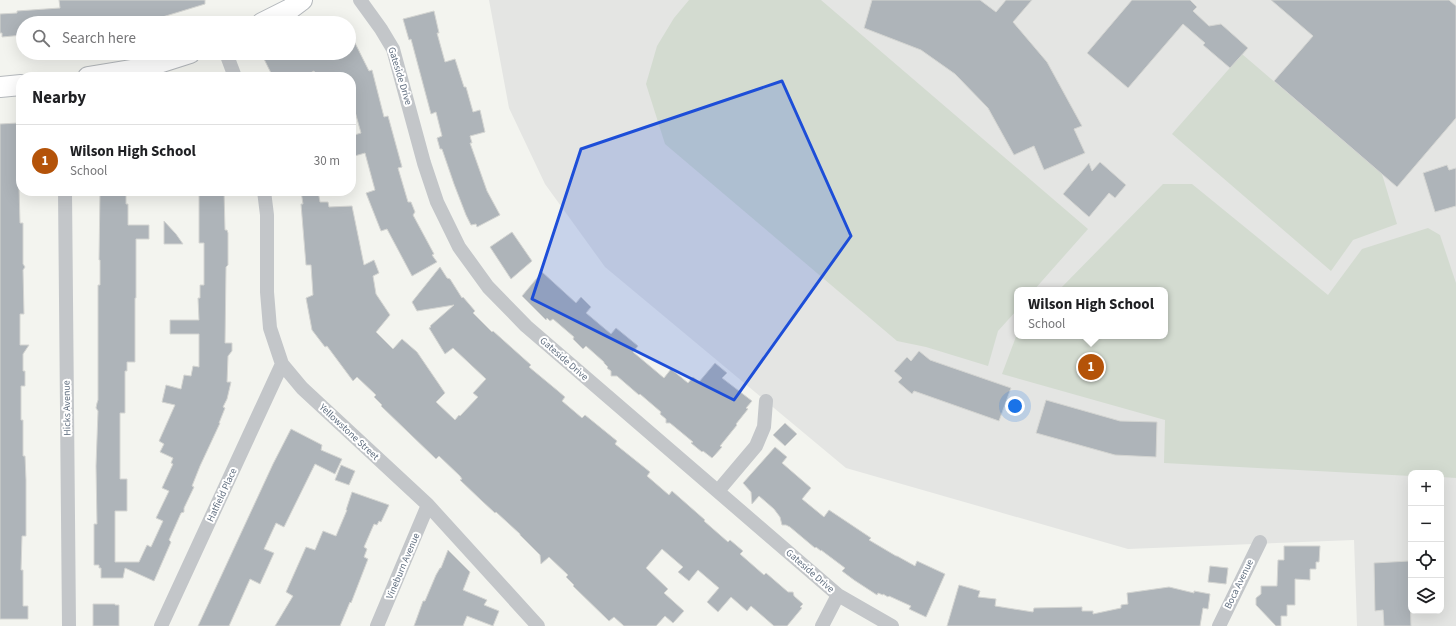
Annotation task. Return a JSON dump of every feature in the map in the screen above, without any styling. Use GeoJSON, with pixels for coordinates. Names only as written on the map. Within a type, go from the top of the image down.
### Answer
{"type":"FeatureCollection","features":[{"type":"Feature","properties":{"kind":"street"},"geometry":{"type":"LineString","coordinates":[[276,16],[290,9],[302,0]]}},
{"type":"Feature","properties":{"kind":"street","name":"Gateside Drive"},"geometry":{"type":"LineString","coordinates":[[360,0],[381,29],[393,49],[424,163],[437,202],[459,247],[488,287],[526,326],[838,595],[892,626]]}},
{"type":"Feature","properties":{"kind":"street"},"geometry":{"type":"LineString","coordinates":[[119,72],[144,68],[169,60]]}},
{"type":"Feature","properties":{"kind":"street"},"geometry":{"type":"LineString","coordinates":[[229,60],[233,72]]}},
{"type":"Feature","properties":{"kind":"street"},"geometry":{"type":"LineString","coordinates":[[0,88],[16,86]]}},
{"type":"Feature","properties":{"kind":"street","name":"Hicks Avenue"},"geometry":{"type":"LineString","coordinates":[[65,196],[69,626]]}},
{"type":"Feature","properties":{"kind":"street","name":"Yellowstone Street"},"geometry":{"type":"LineString","coordinates":[[265,196],[267,215],[267,292],[270,328],[282,364],[302,388],[428,506],[538,626]]}},
{"type":"Feature","properties":{"kind":"street","name":"Hatfield Place"},"geometry":{"type":"LineString","coordinates":[[161,626],[282,364]]}},
{"type":"Feature","properties":{"kind":"street"},"geometry":{"type":"LineString","coordinates":[[718,492],[756,446],[764,427],[766,402]]}},
{"type":"Feature","properties":{"kind":"street","name":"Vineburn Avenue"},"geometry":{"type":"LineString","coordinates":[[378,626],[428,506]]}},
{"type":"Feature","properties":{"kind":"street","name":"Boca Avenue"},"geometry":{"type":"LineString","coordinates":[[1219,626],[1260,542]]}},
{"type":"Feature","properties":{"kind":"street"},"geometry":{"type":"LineString","coordinates":[[822,626],[838,595]]}},
{"type":"Feature","properties":{"kind":"highlighted area"},"geometry":{"type":"Polygon","coordinates":[[[782,81],[851,236],[734,400],[532,299],[581,149],[782,81]]]}},
{"type":"Feature","properties":{"kind":"shaded area"},"geometry":{"type":"Polygon","coordinates":[[[489,0],[1456,0],[1456,626],[1357,626],[1354,540],[1128,549],[846,468],[605,267],[545,184],[509,108],[489,0]]]}},
{"type":"Feature","properties":{"kind":"shaded area"},"geometry":{"type":"Polygon","coordinates":[[[689,0],[821,0],[1088,229],[1037,287],[1014,287],[1014,313],[998,331],[988,366],[926,347],[897,341],[665,144],[646,84],[657,46],[674,18],[689,0]]]}},
{"type":"Feature","properties":{"kind":"shaded area"},"geometry":{"type":"Polygon","coordinates":[[[1242,54],[1382,174],[1397,224],[1353,240],[1331,271],[1172,134],[1242,54]]]}},
{"type":"Feature","properties":{"kind":"shaded area"},"geometry":{"type":"Polygon","coordinates":[[[1163,184],[1192,184],[1328,295],[1362,249],[1428,228],[1440,235],[1456,283],[1456,478],[1444,477],[1444,470],[1408,470],[1408,476],[1164,463],[1165,420],[1002,374],[1015,339],[1168,339],[1168,287],[1062,287],[1163,184]]]}},
{"type":"Feature","properties":{"kind":"building"},"geometry":{"type":"Polygon","coordinates":[[[59,0],[205,0],[205,4],[166,16],[16,16],[16,36],[2,37],[2,33],[0,33],[0,14],[17,13],[17,11],[60,8],[59,0]]]}},
{"type":"Feature","properties":{"kind":"building"},"geometry":{"type":"Polygon","coordinates":[[[872,0],[980,0],[996,12],[1006,0],[1032,0],[1013,22],[1047,62],[1082,126],[1074,129],[1085,153],[1044,170],[1034,146],[1014,155],[988,108],[955,74],[921,50],[864,28],[872,0]]]}},
{"type":"Feature","properties":{"kind":"building"},"geometry":{"type":"Polygon","coordinates":[[[1132,0],[1190,0],[1197,7],[1193,11],[1209,26],[1221,24],[1248,48],[1230,68],[1203,45],[1205,43],[1183,24],[1128,88],[1087,53],[1132,0]]]}},
{"type":"Feature","properties":{"kind":"building"},"geometry":{"type":"Polygon","coordinates":[[[1271,0],[1449,0],[1456,6],[1456,118],[1397,187],[1274,81],[1313,36],[1271,0]]]}},
{"type":"Feature","properties":{"kind":"building"},"geometry":{"type":"Polygon","coordinates":[[[434,11],[439,33],[437,33],[445,62],[455,59],[464,87],[466,87],[473,112],[480,110],[485,132],[470,136],[472,143],[470,143],[487,191],[500,215],[477,227],[476,224],[471,225],[466,215],[442,149],[440,149],[437,138],[442,136],[436,112],[431,114],[411,39],[409,40],[403,19],[434,11]]]}},
{"type":"Feature","properties":{"kind":"building"},"geometry":{"type":"Polygon","coordinates":[[[356,45],[369,71],[372,70],[384,117],[388,116],[402,167],[398,168],[408,202],[411,202],[415,212],[413,215],[434,254],[432,255],[437,262],[412,276],[387,229],[381,231],[366,193],[375,190],[365,153],[356,156],[356,134],[361,133],[356,115],[356,72],[270,72],[264,60],[356,60],[356,45]]]}},
{"type":"Feature","properties":{"kind":"building"},"geometry":{"type":"Polygon","coordinates":[[[16,123],[16,196],[19,196],[20,223],[23,223],[23,264],[25,267],[23,270],[24,314],[20,314],[20,345],[29,345],[23,354],[25,386],[21,386],[21,420],[23,420],[23,456],[25,456],[26,480],[26,536],[22,536],[21,570],[23,570],[23,606],[28,606],[28,619],[0,619],[0,124],[16,123]]]}},
{"type":"Feature","properties":{"kind":"building"},"geometry":{"type":"Polygon","coordinates":[[[1100,162],[1126,185],[1115,198],[1109,193],[1089,217],[1063,194],[1089,163],[1092,171],[1100,162]]]}},
{"type":"Feature","properties":{"kind":"building"},"geometry":{"type":"Polygon","coordinates":[[[1447,165],[1449,170],[1456,168],[1456,206],[1435,212],[1423,173],[1447,165]]]}},
{"type":"Feature","properties":{"kind":"building"},"geometry":{"type":"Polygon","coordinates":[[[100,196],[126,196],[126,204],[128,204],[128,225],[149,225],[149,239],[136,239],[135,362],[127,362],[127,371],[125,371],[125,413],[120,413],[120,479],[127,479],[127,511],[115,511],[115,562],[139,562],[147,545],[151,547],[163,521],[156,518],[169,491],[162,488],[173,464],[171,463],[173,458],[160,452],[164,444],[159,441],[175,405],[162,402],[166,385],[181,389],[184,375],[191,376],[193,366],[199,367],[199,334],[170,334],[170,320],[199,320],[198,298],[200,298],[200,285],[204,285],[204,243],[199,243],[199,196],[224,196],[225,230],[227,230],[228,233],[225,343],[232,343],[232,351],[228,356],[227,382],[231,382],[227,399],[223,407],[225,408],[220,423],[200,466],[192,486],[194,487],[184,508],[184,512],[181,513],[169,540],[171,542],[154,581],[125,568],[123,578],[101,578],[101,568],[99,568],[99,565],[94,565],[94,524],[97,524],[96,466],[98,411],[96,408],[98,400],[100,196]]]}},
{"type":"Feature","properties":{"kind":"building"},"geometry":{"type":"Polygon","coordinates":[[[302,196],[319,196],[320,202],[328,202],[329,207],[352,206],[364,265],[374,260],[379,273],[373,276],[376,294],[390,315],[376,332],[393,349],[402,339],[417,352],[445,393],[436,402],[455,420],[478,397],[473,393],[486,379],[453,348],[445,354],[429,328],[454,305],[417,311],[412,302],[440,267],[447,278],[450,279],[462,298],[463,297],[475,311],[473,313],[492,332],[493,331],[531,365],[529,367],[565,397],[562,401],[582,418],[585,415],[617,441],[615,444],[650,472],[647,476],[669,495],[672,491],[728,542],[730,540],[743,551],[740,554],[764,575],[766,573],[788,592],[793,592],[794,596],[803,604],[800,607],[802,608],[787,626],[774,626],[751,606],[747,611],[731,597],[718,612],[707,602],[719,588],[698,570],[689,581],[678,572],[683,567],[662,549],[646,568],[668,589],[664,593],[684,611],[673,623],[665,616],[656,626],[624,626],[614,617],[609,621],[573,586],[574,585],[566,577],[568,575],[549,557],[541,564],[540,555],[520,534],[460,480],[462,479],[460,476],[439,456],[436,459],[381,406],[382,405],[374,397],[376,395],[357,377],[353,381],[327,346],[325,347],[312,330],[306,298],[313,295],[311,265],[306,265],[301,204],[303,204],[302,196]]]}},
{"type":"Feature","properties":{"kind":"building"},"geometry":{"type":"Polygon","coordinates":[[[164,221],[176,234],[183,244],[164,244],[164,221]]]}},
{"type":"Feature","properties":{"kind":"building"},"geometry":{"type":"Polygon","coordinates":[[[512,232],[532,261],[511,279],[490,247],[512,232]]]}},
{"type":"Feature","properties":{"kind":"building"},"geometry":{"type":"Polygon","coordinates":[[[542,272],[576,303],[581,297],[591,307],[586,313],[611,334],[616,328],[638,346],[633,352],[664,378],[671,369],[688,383],[693,377],[699,382],[715,363],[727,373],[722,378],[752,401],[746,408],[748,409],[736,424],[737,425],[720,446],[722,447],[712,458],[691,443],[693,442],[670,423],[666,423],[666,419],[660,414],[661,412],[640,394],[639,395],[617,376],[611,376],[611,371],[607,368],[608,367],[604,362],[586,346],[583,349],[573,339],[574,337],[553,319],[550,321],[547,318],[546,320],[522,296],[542,272]]]}},
{"type":"Feature","properties":{"kind":"building"},"geometry":{"type":"Polygon","coordinates":[[[919,351],[930,360],[1011,388],[999,421],[914,391],[912,394],[898,382],[902,378],[894,371],[907,357],[911,361],[919,351]]]}},
{"type":"Feature","properties":{"kind":"building"},"geometry":{"type":"Polygon","coordinates":[[[1046,400],[1120,421],[1157,422],[1156,457],[1115,455],[1036,433],[1046,400]]]}},
{"type":"Feature","properties":{"kind":"building"},"geometry":{"type":"Polygon","coordinates":[[[785,423],[797,434],[785,446],[773,435],[785,423]]]}},
{"type":"Feature","properties":{"kind":"building"},"geometry":{"type":"Polygon","coordinates":[[[291,429],[322,445],[321,450],[342,459],[335,474],[315,464],[284,527],[276,523],[264,549],[274,553],[260,584],[250,579],[229,626],[198,626],[273,464],[291,429]]]}},
{"type":"Feature","properties":{"kind":"building"},"geometry":{"type":"Polygon","coordinates":[[[775,447],[787,457],[782,463],[811,488],[802,499],[824,517],[829,510],[871,538],[869,540],[896,556],[915,566],[917,561],[945,574],[926,617],[909,609],[911,606],[883,594],[878,593],[877,595],[854,580],[842,571],[845,568],[821,550],[816,547],[815,548],[790,527],[782,525],[780,517],[774,509],[759,496],[752,504],[751,492],[743,483],[775,447]]]}},
{"type":"Feature","properties":{"kind":"building"},"geometry":{"type":"Polygon","coordinates":[[[341,465],[355,471],[349,485],[335,480],[341,465]]]}},
{"type":"Feature","properties":{"kind":"building"},"geometry":{"type":"Polygon","coordinates":[[[352,492],[389,505],[381,522],[379,521],[377,525],[374,524],[364,547],[367,549],[364,557],[368,559],[351,603],[350,602],[340,626],[275,626],[293,596],[286,592],[306,547],[315,550],[323,531],[336,536],[347,510],[352,492]]]}},
{"type":"Feature","properties":{"kind":"building"},"geometry":{"type":"Polygon","coordinates":[[[1284,546],[1320,546],[1319,562],[1316,562],[1316,569],[1310,569],[1310,580],[1295,579],[1295,605],[1287,605],[1287,616],[1281,616],[1281,626],[1276,626],[1256,605],[1256,598],[1261,594],[1261,586],[1277,586],[1278,560],[1284,560],[1284,546]]]}},
{"type":"Feature","properties":{"kind":"building"},"geometry":{"type":"Polygon","coordinates":[[[448,550],[470,572],[463,590],[487,600],[484,605],[499,611],[493,626],[467,616],[463,626],[414,626],[423,601],[425,601],[448,550]]]}},
{"type":"Feature","properties":{"kind":"building"},"geometry":{"type":"Polygon","coordinates":[[[1408,561],[1408,614],[1411,614],[1411,626],[1384,626],[1383,610],[1375,611],[1374,563],[1408,561]]]}},
{"type":"Feature","properties":{"kind":"building"},"geometry":{"type":"Polygon","coordinates":[[[1210,566],[1228,568],[1226,584],[1208,582],[1210,566]]]}},
{"type":"Feature","properties":{"kind":"building"},"geometry":{"type":"Polygon","coordinates":[[[959,585],[980,591],[978,597],[996,599],[995,606],[1033,612],[1034,608],[1082,607],[1082,611],[1093,611],[1093,614],[1121,608],[1121,605],[1128,604],[1127,593],[1169,587],[1194,593],[1194,591],[1210,594],[1208,609],[1203,608],[1200,626],[947,626],[959,585]]]}},
{"type":"Feature","properties":{"kind":"building"},"geometry":{"type":"Polygon","coordinates":[[[93,604],[119,605],[119,626],[93,626],[93,604]]]}},
{"type":"Feature","properties":{"kind":"place","name":"Wilson High School"},"geometry":{"type":"Point","coordinates":[1091,367]}}]}
